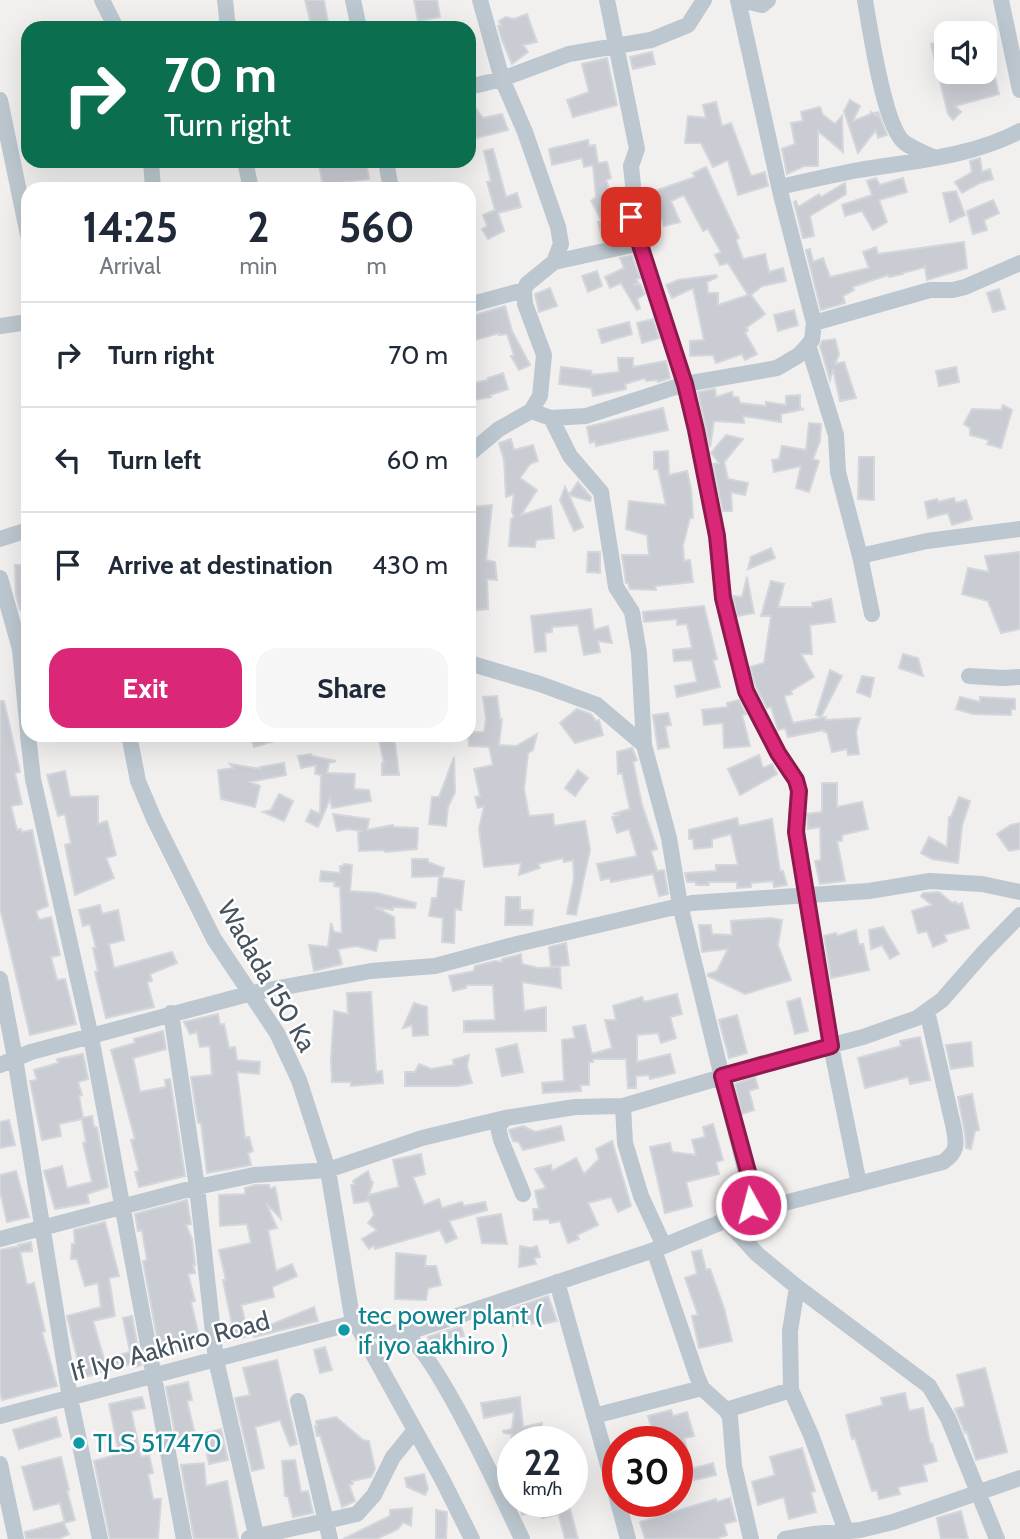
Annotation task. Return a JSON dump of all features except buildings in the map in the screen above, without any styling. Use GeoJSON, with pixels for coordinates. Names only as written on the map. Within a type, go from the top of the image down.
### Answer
{"type":"FeatureCollection","features":[{"type":"Feature","properties":{"kind":"street"},"geometry":{"type":"LineString","coordinates":[[102,0],[112,21]]}},
{"type":"Feature","properties":{"kind":"street"},"geometry":{"type":"LineString","coordinates":[[225,0],[227,21]]}},
{"type":"Feature","properties":{"kind":"street"},"geometry":{"type":"LineString","coordinates":[[353,0],[358,21]]}},
{"type":"Feature","properties":{"kind":"street"},"geometry":{"type":"LineString","coordinates":[[480,0],[502,79],[526,132],[558,227],[561,244],[554,262]]}},
{"type":"Feature","properties":{"kind":"street"},"geometry":{"type":"LineString","coordinates":[[607,0],[637,149],[631,166],[631,217],[685,384],[717,536],[723,598],[746,691],[778,753],[796,780],[799,791],[796,832],[831,1046],[859,1184]]}},
{"type":"Feature","properties":{"kind":"street"},"geometry":{"type":"LineString","coordinates":[[476,85],[502,79],[569,54],[651,40],[688,24],[704,0]]}},
{"type":"Feature","properties":{"kind":"street"},"geometry":{"type":"LineString","coordinates":[[531,411],[551,418],[586,416],[685,384],[777,368],[799,355],[812,340],[814,323],[780,187],[740,0],[762,5],[768,0]]}},
{"type":"Feature","properties":{"kind":"street"},"geometry":{"type":"LineString","coordinates":[[865,0],[879,78],[893,122],[902,142],[935,158]]}},
{"type":"Feature","properties":{"kind":"street"},"geometry":{"type":"LineString","coordinates":[[1001,0],[1020,90]]}},
{"type":"Feature","properties":{"kind":"street"},"geometry":{"type":"LineString","coordinates":[[1,112],[21,204]]}},
{"type":"Feature","properties":{"kind":"street"},"geometry":{"type":"LineString","coordinates":[[780,187],[857,170],[935,158],[996,142],[1020,131]]}},
{"type":"Feature","properties":{"kind":"street"},"geometry":{"type":"LineString","coordinates":[[476,447],[499,429],[531,411],[540,396],[544,355],[525,304],[524,290],[527,284],[554,262],[641,243]]}},
{"type":"Feature","properties":{"kind":"street"},"geometry":{"type":"LineString","coordinates":[[814,323],[930,289],[953,290],[965,287],[1020,263]]}},
{"type":"Feature","properties":{"kind":"street"},"geometry":{"type":"LineString","coordinates":[[476,303],[524,290]]}},
{"type":"Feature","properties":{"kind":"street"},"geometry":{"type":"LineString","coordinates":[[0,326],[21,323]]}},
{"type":"Feature","properties":{"kind":"street"},"geometry":{"type":"LineString","coordinates":[[808,345],[836,435],[838,472],[872,614]]}},
{"type":"Feature","properties":{"kind":"street"},"geometry":{"type":"LineString","coordinates":[[551,418],[570,456],[601,492],[616,587],[632,612],[639,653],[644,745],[669,838],[680,905],[752,1197],[751,1205],[734,1217]]}},
{"type":"Feature","properties":{"kind":"street"},"geometry":{"type":"LineString","coordinates":[[860,556],[927,541],[1020,529]]}},
{"type":"Feature","properties":{"kind":"street"},"geometry":{"type":"LineString","coordinates":[[0,539],[21,532]]}},
{"type":"Feature","properties":{"kind":"street"},"geometry":{"type":"LineString","coordinates":[[0,578],[21,660]]}},
{"type":"Feature","properties":{"kind":"street"},"geometry":{"type":"LineString","coordinates":[[476,665],[597,705],[644,745]]}},
{"type":"Feature","properties":{"kind":"street"},"geometry":{"type":"LineString","coordinates":[[969,676],[1020,677]]}},
{"type":"Feature","properties":{"kind":"street"},"geometry":{"type":"LineString","coordinates":[[29,742],[33,779],[90,1037],[123,1205],[184,1539]]}},
{"type":"Feature","properties":{"kind":"street","name":"Wadada 150 Ka"},"geometry":{"type":"LineString","coordinates":[[130,742],[138,781],[155,819],[215,939],[277,1033],[299,1080],[328,1170],[356,1326],[472,1539]]}},
{"type":"Feature","properties":{"kind":"street"},"geometry":{"type":"LineString","coordinates":[[0,1065],[15,1058],[171,1013],[252,993],[371,971],[435,966],[680,905],[724,899],[869,891],[930,881],[982,884],[1020,892]]}},
{"type":"Feature","properties":{"kind":"street"},"geometry":{"type":"LineString","coordinates":[[0,1239],[123,1205],[254,1175],[328,1170],[422,1138],[505,1118],[575,1107],[623,1106],[831,1046],[918,1018],[942,1000],[1020,915]]}},
{"type":"Feature","properties":{"kind":"street"},"geometry":{"type":"LineString","coordinates":[[0,979],[70,1398],[100,1539]]}},
{"type":"Feature","properties":{"kind":"street"},"geometry":{"type":"LineString","coordinates":[[356,1326],[403,1334],[659,1248],[734,1217],[943,1162],[953,1155],[956,1149],[928,1011]]}},
{"type":"Feature","properties":{"kind":"street"},"geometry":{"type":"LineString","coordinates":[[171,1013],[197,1187],[216,1360],[254,1538],[358,1514],[374,1495],[393,1457],[415,1430]]}},
{"type":"Feature","properties":{"kind":"street"},"geometry":{"type":"LineString","coordinates":[[623,1106],[625,1143],[702,1388],[726,1410],[732,1424],[734,1466],[751,1539]]}},
{"type":"Feature","properties":{"kind":"street"},"geometry":{"type":"LineString","coordinates":[[505,1118],[498,1127],[500,1140],[523,1194]]}},
{"type":"Feature","properties":{"kind":"street"},"geometry":{"type":"LineString","coordinates":[[734,1217],[757,1254],[929,1386],[948,1419],[997,1539]]}},
{"type":"Feature","properties":{"kind":"street"},"geometry":{"type":"LineString","coordinates":[[557,1282],[602,1444]]}},
{"type":"Feature","properties":{"kind":"street"},"geometry":{"type":"LineString","coordinates":[[797,1287],[790,1331],[791,1390],[811,1435],[846,1531]]}},
{"type":"Feature","properties":{"kind":"street","name":"If Iyo Aakhiro Road"},"geometry":{"type":"LineString","coordinates":[[0,1416],[356,1326]]}},
{"type":"Feature","properties":{"kind":"street"},"geometry":{"type":"LineString","coordinates":[[403,1334],[418,1347],[463,1418],[522,1539]]}},
{"type":"Feature","properties":{"kind":"street"},"geometry":{"type":"LineString","coordinates":[[594,1416],[702,1388]]}},
{"type":"Feature","properties":{"kind":"street"},"geometry":{"type":"LineString","coordinates":[[726,1410],[791,1390]]}},
{"type":"Feature","properties":{"kind":"street"},"geometry":{"type":"LineString","coordinates":[[298,1401],[330,1539]]}},
{"type":"Feature","properties":{"kind":"street"},"geometry":{"type":"LineString","coordinates":[[0,1465],[16,1539]]}},
{"type":"Feature","properties":{"kind":"street"},"geometry":{"type":"LineString","coordinates":[[785,1539],[860,1530],[893,1522],[1020,1478]]}},
{"type":"Feature","properties":{"kind":"street"},"geometry":{"type":"LineString","coordinates":[[622,1517],[628,1539]]}},
{"type":"Feature","properties":{"kind":"place","name":"tec power plant ( if iyo aakhiro )"},"geometry":{"type":"Point","coordinates":[344,1330]}},
{"type":"Feature","properties":{"kind":"place","name":"TLS 517470"},"geometry":{"type":"Point","coordinates":[79,1443]}},
{"type":"Feature","properties":{"kind":"route"},"geometry":{"type":"LineString","coordinates":[[631,217],[685,384],[717,536],[723,598],[746,691],[778,753],[796,780],[799,791],[796,832],[831,1046],[722,1076],[750,1179],[751,1205]]}}]}
